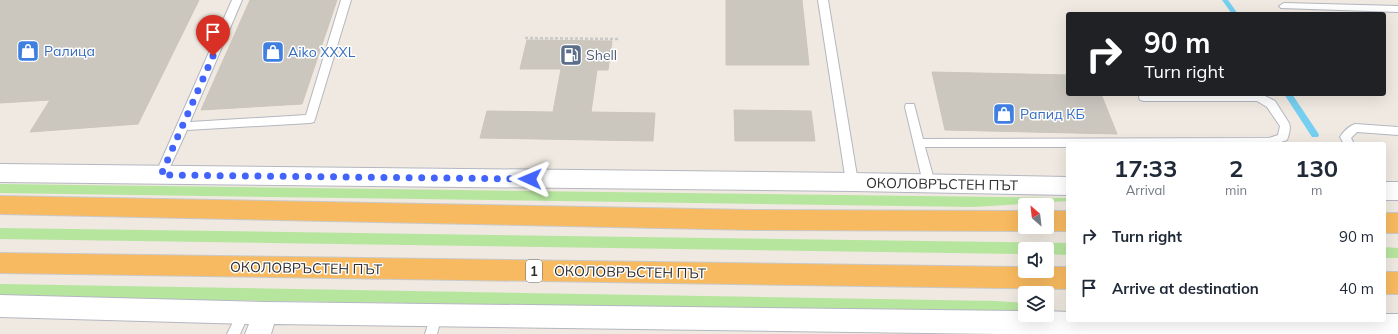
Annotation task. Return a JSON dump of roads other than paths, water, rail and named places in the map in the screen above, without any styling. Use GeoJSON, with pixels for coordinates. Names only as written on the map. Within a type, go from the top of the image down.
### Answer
{"type":"FeatureCollection","features":[{"type":"Feature","properties":{"kind":"highway"},"geometry":{"type":"LineString","coordinates":[[0,205],[745,220],[1018,221]]}},
{"type":"Feature","properties":{"kind":"highway"},"geometry":{"type":"LineString","coordinates":[[1054,221],[1066,221]]}},
{"type":"Feature","properties":{"kind":"highway"},"geometry":{"type":"LineString","coordinates":[[1386,223],[1398,223]]}},
{"type":"Feature","properties":{"kind":"highway","name":"ОКОЛОВРЪСТЕН ПЪТ"},"geometry":{"type":"LineString","coordinates":[[0,263],[1066,278]]}},
{"type":"Feature","properties":{"kind":"highway"},"geometry":{"type":"LineString","coordinates":[[1386,283],[1398,283]]}},
{"type":"Feature","properties":{"kind":"street","name":"ОКОЛОВРЪСТЕН ПЪТ"},"geometry":{"type":"LineString","coordinates":[[0,173],[852,182],[1066,186]]}},
{"type":"Feature","properties":{"kind":"street"},"geometry":{"type":"LineString","coordinates":[[1386,191],[1398,191]]}},
{"type":"Feature","properties":{"kind":"street"},"geometry":{"type":"LineString","coordinates":[[0,306],[256,320],[433,324],[1046,329],[1241,329],[1398,326]]}},
{"type":"Feature","properties":{"kind":"lane"},"geometry":{"type":"LineString","coordinates":[[161,175],[237,0]]}},
{"type":"Feature","properties":{"kind":"lane"},"geometry":{"type":"LineString","coordinates":[[182,126],[310,119],[346,0]]}},
{"type":"Feature","properties":{"kind":"lane"},"geometry":{"type":"LineString","coordinates":[[823,0],[852,182]]}},
{"type":"Feature","properties":{"kind":"lane"},"geometry":{"type":"LineString","coordinates":[[1284,6],[1398,9]]}},
{"type":"Feature","properties":{"kind":"lane"},"geometry":{"type":"LineString","coordinates":[[1144,97],[1259,97],[1271,104],[1284,126],[1283,137],[1269,142]]}},
{"type":"Feature","properties":{"kind":"lane"},"geometry":{"type":"LineString","coordinates":[[910,107],[929,183]]}},
{"type":"Feature","properties":{"kind":"lane"},"geometry":{"type":"LineString","coordinates":[[1349,142],[1345,137],[1355,128],[1398,131]]}},
{"type":"Feature","properties":{"kind":"lane"},"geometry":{"type":"LineString","coordinates":[[919,143],[1066,143]]}},
{"type":"Feature","properties":{"kind":"lane"},"geometry":{"type":"LineString","coordinates":[[233,334],[256,320]]}},
{"type":"Feature","properties":{"kind":"waterway"},"geometry":{"type":"LineString","coordinates":[[1225,0],[1234,12]]}},
{"type":"Feature","properties":{"kind":"waterway"},"geometry":{"type":"LineString","coordinates":[[1289,96],[1315,135]]}},
{"type":"Feature","properties":{"kind":"place","name":"Ралица"},"geometry":{"type":"Point","coordinates":[28,51]}},
{"type":"Feature","properties":{"kind":"place","name":"Aiko XXXL"},"geometry":{"type":"Point","coordinates":[273,52]}},
{"type":"Feature","properties":{"kind":"place","name":"Shell"},"geometry":{"type":"Point","coordinates":[571,55]}},
{"type":"Feature","properties":{"kind":"place","name":"Рапид КБ"},"geometry":{"type":"Point","coordinates":[1004,114]}}]}
